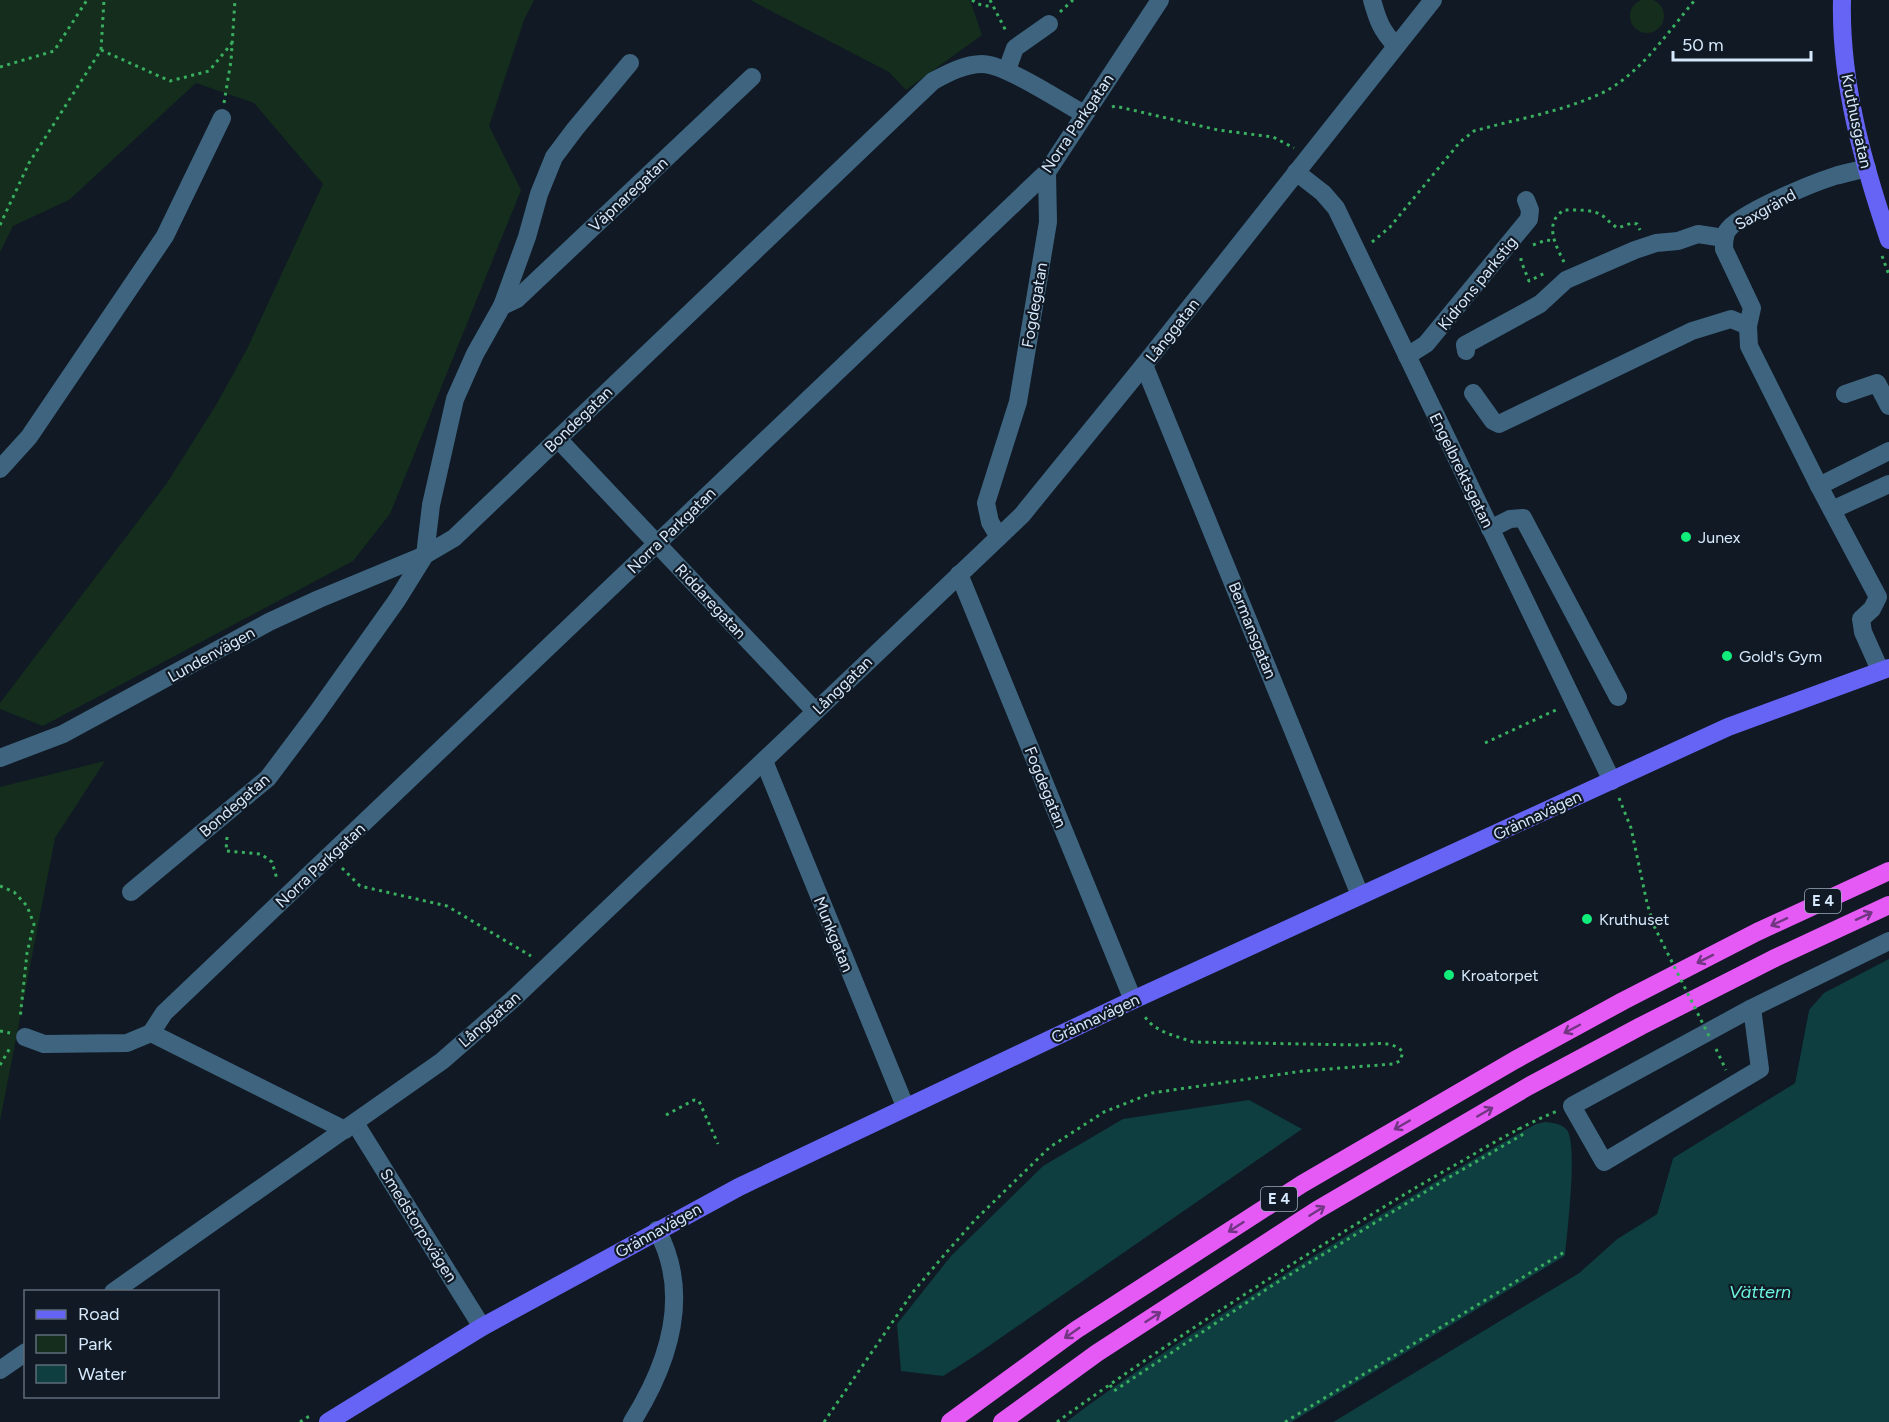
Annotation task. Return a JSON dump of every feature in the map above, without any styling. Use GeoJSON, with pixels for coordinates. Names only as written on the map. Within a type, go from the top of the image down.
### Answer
{"type":"FeatureCollection","features":[{"type":"Feature","properties":{"kind":"highway","name":"E 4"},"geometry":{"type":"LineString","coordinates":[[950,1422],[1076,1330],[1312,1178],[1515,1060],[1623,1001],[1757,932],[1889,871]]}},
{"type":"Feature","properties":{"kind":"highway","name":"E 4"},"geometry":{"type":"LineString","coordinates":[[1002,1422],[1097,1353],[1317,1210],[1519,1092],[1763,964],[1889,904]]}},
{"type":"Feature","properties":{"kind":"main road","name":"Kruthusgatan"},"geometry":{"type":"LineString","coordinates":[[1842,0],[1841,23],[1849,91],[1867,168],[1888,233]]}},
{"type":"Feature","properties":{"kind":"main road","name":"Grännavägen"},"geometry":{"type":"LineString","coordinates":[[328,1422],[482,1328],[739,1186],[905,1106],[1360,895],[1615,788],[1728,727],[1884,669]]}},
{"type":"Feature","properties":{"kind":"street","name":"Norra Parkgatan"},"geometry":{"type":"LineString","coordinates":[[151,1033],[164,1013],[1047,172],[1160,0]]}},
{"type":"Feature","properties":{"kind":"street"},"geometry":{"type":"LineString","coordinates":[[1372,0],[1378,24],[1396,46]]}},
{"type":"Feature","properties":{"kind":"street","name":"Långgatan"},"geometry":{"type":"LineString","coordinates":[[116,1290],[442,1061],[548,966],[1022,515],[1433,0]]}},
{"type":"Feature","properties":{"kind":"street"},"geometry":{"type":"LineString","coordinates":[[1007,70],[1015,48],[1048,24]]}},
{"type":"Feature","properties":{"kind":"street","name":"Väpnaregatan"},"geometry":{"type":"LineString","coordinates":[[424,555],[431,505],[455,399],[475,354],[502,306],[539,194],[554,157],[630,63]]}},
{"type":"Feature","properties":{"kind":"street","name":"Bondegatan"},"geometry":{"type":"LineString","coordinates":[[131,892],[268,778],[398,600],[424,555],[454,537],[933,81],[955,70],[983,63],[1007,70],[1084,114]]}},
{"type":"Feature","properties":{"kind":"street","name":"Väpnaregatan"},"geometry":{"type":"LineString","coordinates":[[502,306],[518,299],[752,77]]}},
{"type":"Feature","properties":{"kind":"street"},"geometry":{"type":"LineString","coordinates":[[0,468],[29,437],[165,236],[222,118]]}},
{"type":"Feature","properties":{"kind":"street","name":"Engelbrektsgatan"},"geometry":{"type":"LineString","coordinates":[[1302,164],[1336,208],[1615,788]]}},
{"type":"Feature","properties":{"kind":"street","name":"Saxgränd"},"geometry":{"type":"LineString","coordinates":[[1867,168],[1835,176],[1768,204],[1733,224],[1724,238],[1724,249],[1752,308],[1748,326],[1749,346],[1878,597],[1872,609],[1862,619],[1863,632],[1884,669]]}},
{"type":"Feature","properties":{"kind":"street","name":"Fogdegatan"},"geometry":{"type":"LineString","coordinates":[[999,537],[990,522],[986,503],[1018,402],[1048,222],[1047,172]]}},
{"type":"Feature","properties":{"kind":"street","name":"Kidrons parkstig"},"geometry":{"type":"LineString","coordinates":[[1407,356],[1426,344],[1529,219],[1530,210],[1526,200]]}},
{"type":"Feature","properties":{"kind":"street"},"geometry":{"type":"LineString","coordinates":[[1467,351],[1465,345],[1540,304],[1566,280],[1656,243],[1678,242],[1698,234],[1724,238]]}},
{"type":"Feature","properties":{"kind":"street"},"geometry":{"type":"LineString","coordinates":[[1473,393],[1493,422],[1499,424],[1692,332],[1731,319],[1748,326]]}},
{"type":"Feature","properties":{"kind":"street","name":"Bermansgatan"},"geometry":{"type":"LineString","coordinates":[[1144,365],[1360,895]]}},
{"type":"Feature","properties":{"kind":"street"},"geometry":{"type":"LineString","coordinates":[[1845,394],[1877,383],[1889,406]]}},
{"type":"Feature","properties":{"kind":"street","name":"Riddaregatan"},"geometry":{"type":"LineString","coordinates":[[558,439],[815,711]]}},
{"type":"Feature","properties":{"kind":"street"},"geometry":{"type":"LineString","coordinates":[[1819,486],[1889,451]]}},
{"type":"Feature","properties":{"kind":"street"},"geometry":{"type":"LineString","coordinates":[[1832,510],[1889,484]]}},
{"type":"Feature","properties":{"kind":"street"},"geometry":{"type":"LineString","coordinates":[[1490,529],[1510,519],[1522,518],[1618,697]]}},
{"type":"Feature","properties":{"kind":"street","name":"Lundenvägen"},"geometry":{"type":"LineString","coordinates":[[0,758],[63,734],[269,622],[424,555]]}},
{"type":"Feature","properties":{"kind":"street","name":"Fogdegatan"},"geometry":{"type":"LineString","coordinates":[[959,574],[1133,1000]]}},
{"type":"Feature","properties":{"kind":"street","name":"Munkgatan"},"geometry":{"type":"LineString","coordinates":[[764,761],[905,1106]]}},
{"type":"Feature","properties":{"kind":"street"},"geometry":{"type":"LineString","coordinates":[[1752,1008],[1760,1069],[1604,1162],[1572,1106],[1752,1008],[1889,941]]}},
{"type":"Feature","properties":{"kind":"street"},"geometry":{"type":"LineString","coordinates":[[22,1036],[44,1044],[127,1043],[151,1033],[350,1126]]}},
{"type":"Feature","properties":{"kind":"street","name":"Smedstorpsvägen"},"geometry":{"type":"LineString","coordinates":[[350,1126],[482,1328]]}},
{"type":"Feature","properties":{"kind":"street"},"geometry":{"type":"LineString","coordinates":[[632,1422],[649,1395],[664,1358],[674,1317],[674,1280],[667,1249],[657,1230]]}},
{"type":"Feature","properties":{"kind":"street"},"geometry":{"type":"LineString","coordinates":[[0,1370],[24,1353]]}},
{"type":"Feature","properties":{"kind":"path"},"geometry":{"type":"LineString","coordinates":[[0,67],[54,51],[87,0]]}},
{"type":"Feature","properties":{"kind":"path"},"geometry":{"type":"LineString","coordinates":[[0,225],[29,164],[101,50],[104,0]]}},
{"type":"Feature","properties":{"kind":"path"},"geometry":{"type":"LineString","coordinates":[[222,118],[235,0]]}},
{"type":"Feature","properties":{"kind":"path"},"geometry":{"type":"LineString","coordinates":[[972,0],[992,7]]}},
{"type":"Feature","properties":{"kind":"path"},"geometry":{"type":"LineString","coordinates":[[990,0],[1015,48]]}},
{"type":"Feature","properties":{"kind":"path"},"geometry":{"type":"LineString","coordinates":[[1356,250],[1375,240],[1390,227],[1460,142],[1474,131],[1595,97],[1624,78],[1647,58],[1695,0]]}},
{"type":"Feature","properties":{"kind":"path"},"geometry":{"type":"LineString","coordinates":[[101,50],[170,81],[209,71],[232,42]]}},
{"type":"Feature","properties":{"kind":"path"},"geometry":{"type":"LineString","coordinates":[[1084,114],[1115,106],[1218,130],[1273,137],[1287,143],[1302,164]]}},
{"type":"Feature","properties":{"kind":"path"},"geometry":{"type":"LineString","coordinates":[[1521,254],[1521,261],[1529,280],[1565,263],[1554,242],[1553,227],[1555,218],[1564,210],[1600,214],[1618,228],[1632,223],[1637,224],[1647,246]]}},
{"type":"Feature","properties":{"kind":"path"},"geometry":{"type":"LineString","coordinates":[[1526,249],[1546,240],[1554,242]]}},
{"type":"Feature","properties":{"kind":"path"},"geometry":{"type":"LineString","coordinates":[[1485,743],[1574,702]]}},
{"type":"Feature","properties":{"kind":"path"},"geometry":{"type":"LineString","coordinates":[[1615,788],[1631,828],[1654,926],[1710,1038]]}},
{"type":"Feature","properties":{"kind":"path"},"geometry":{"type":"LineString","coordinates":[[228,811],[226,851],[261,854],[272,862],[277,879],[293,873],[307,878]]}},
{"type":"Feature","properties":{"kind":"path"},"geometry":{"type":"LineString","coordinates":[[330,856],[360,886],[447,906],[548,966]]}},
{"type":"Feature","properties":{"kind":"path"},"geometry":{"type":"LineString","coordinates":[[0,886],[14,892],[27,906],[34,924],[27,953],[22,1036],[0,1065]]}},
{"type":"Feature","properties":{"kind":"path"},"geometry":{"type":"LineString","coordinates":[[824,1422],[913,1292],[945,1254],[1050,1147],[1104,1112],[1152,1093],[1304,1071],[1393,1064],[1400,1061],[1403,1052],[1397,1046],[1382,1044],[1193,1042],[1153,1026],[1133,1000]]}},
{"type":"Feature","properties":{"kind":"path"},"geometry":{"type":"LineString","coordinates":[[1714,1046],[1722,1062]]}},
{"type":"Feature","properties":{"kind":"path"},"geometry":{"type":"LineString","coordinates":[[666,1115],[694,1100],[699,1101],[718,1144]]}},
{"type":"Feature","properties":{"kind":"path"},"geometry":{"type":"LineString","coordinates":[[1057,1422],[1110,1384],[1269,1279],[1417,1187],[1518,1128],[1572,1106]]}},
{"type":"Feature","properties":{"kind":"path"},"geometry":{"type":"LineString","coordinates":[[1110,1384],[1114,1391],[1320,1256],[1522,1135],[1518,1128]]}},
{"type":"Feature","properties":{"kind":"path"},"geometry":{"type":"LineString","coordinates":[[1417,1187],[1421,1194]]}},
{"type":"Feature","properties":{"kind":"path"},"geometry":{"type":"LineString","coordinates":[[1316,1250],[1320,1256]]}},
{"type":"Feature","properties":{"kind":"path"},"geometry":{"type":"LineString","coordinates":[[1285,1422],[1566,1251]]}},
{"type":"Feature","properties":{"kind":"green space"},"geometry":{"type":"Polygon","coordinates":[[[1647,-1],[1659,4],[1664,16],[1659,28],[1647,33],[1635,28],[1630,16],[1635,4],[1647,-1]]]}},
{"type":"Feature","properties":{"kind":"green space"},"geometry":{"type":"Polygon","coordinates":[[[0,0],[534,0],[524,20],[489,126],[521,190],[390,514],[353,561],[43,726],[0,709],[0,703],[167,483],[216,405],[247,349],[323,184],[254,103],[196,83],[69,200],[13,226],[0,252],[0,0]]]}},
{"type":"Feature","properties":{"kind":"green space"},"geometry":{"type":"Polygon","coordinates":[[[750,0],[970,0],[982,35],[906,90],[889,72],[750,0]]]}},
{"type":"Feature","properties":{"kind":"green space"},"geometry":{"type":"Polygon","coordinates":[[[105,761],[55,838],[0,1121],[0,787],[105,761]]]}},
{"type":"Feature","properties":{"kind":"water","name":"Vättern"},"geometry":{"type":"Polygon","coordinates":[[[1889,959],[1889,1422],[1333,1422],[1579,1273],[1617,1239],[1657,1214],[1673,1158],[1795,1083],[1809,1010],[1824,993],[1889,959]]]}},
{"type":"Feature","properties":{"kind":"water"},"geometry":{"type":"Polygon","coordinates":[[[1249,1100],[1302,1129],[943,1376],[901,1371],[897,1324],[951,1256],[1043,1166],[1123,1119],[1249,1100]]]}},
{"type":"Feature","properties":{"kind":"water"},"geometry":{"type":"Polygon","coordinates":[[[1545,1122],[1562,1126],[1567,1130],[1570,1139],[1572,1170],[1565,1256],[1292,1422],[1066,1422],[1223,1313],[1320,1252],[1428,1186],[1536,1124],[1545,1122]]]}},
{"type":"Feature","properties":{"kind":"pier"},"geometry":{"type":"Polygon","coordinates":[[[1809,1010],[1795,1083],[1673,1158],[1657,1214],[1617,1239],[1579,1273],[1330,1422],[1331,1419],[1577,1270],[1616,1237],[1654,1212],[1671,1156],[1793,1082],[1805,1012],[1809,1010]]]}},
{"type":"Feature","properties":{"kind":"pier"},"geometry":{"type":"Polygon","coordinates":[[[1568,1254],[1567,1258],[1298,1422],[1292,1422],[1568,1254]]]}},
{"type":"Feature","properties":{"kind":"place","name":"Junex"},"geometry":{"type":"Point","coordinates":[1686,537]}},
{"type":"Feature","properties":{"kind":"place","name":"Gold's Gym"},"geometry":{"type":"Point","coordinates":[1727,656]}},
{"type":"Feature","properties":{"kind":"place","name":"Kruthuset"},"geometry":{"type":"Point","coordinates":[1587,919]}},
{"type":"Feature","properties":{"kind":"place","name":"Kroatorpet"},"geometry":{"type":"Point","coordinates":[1449,975]}}]}
